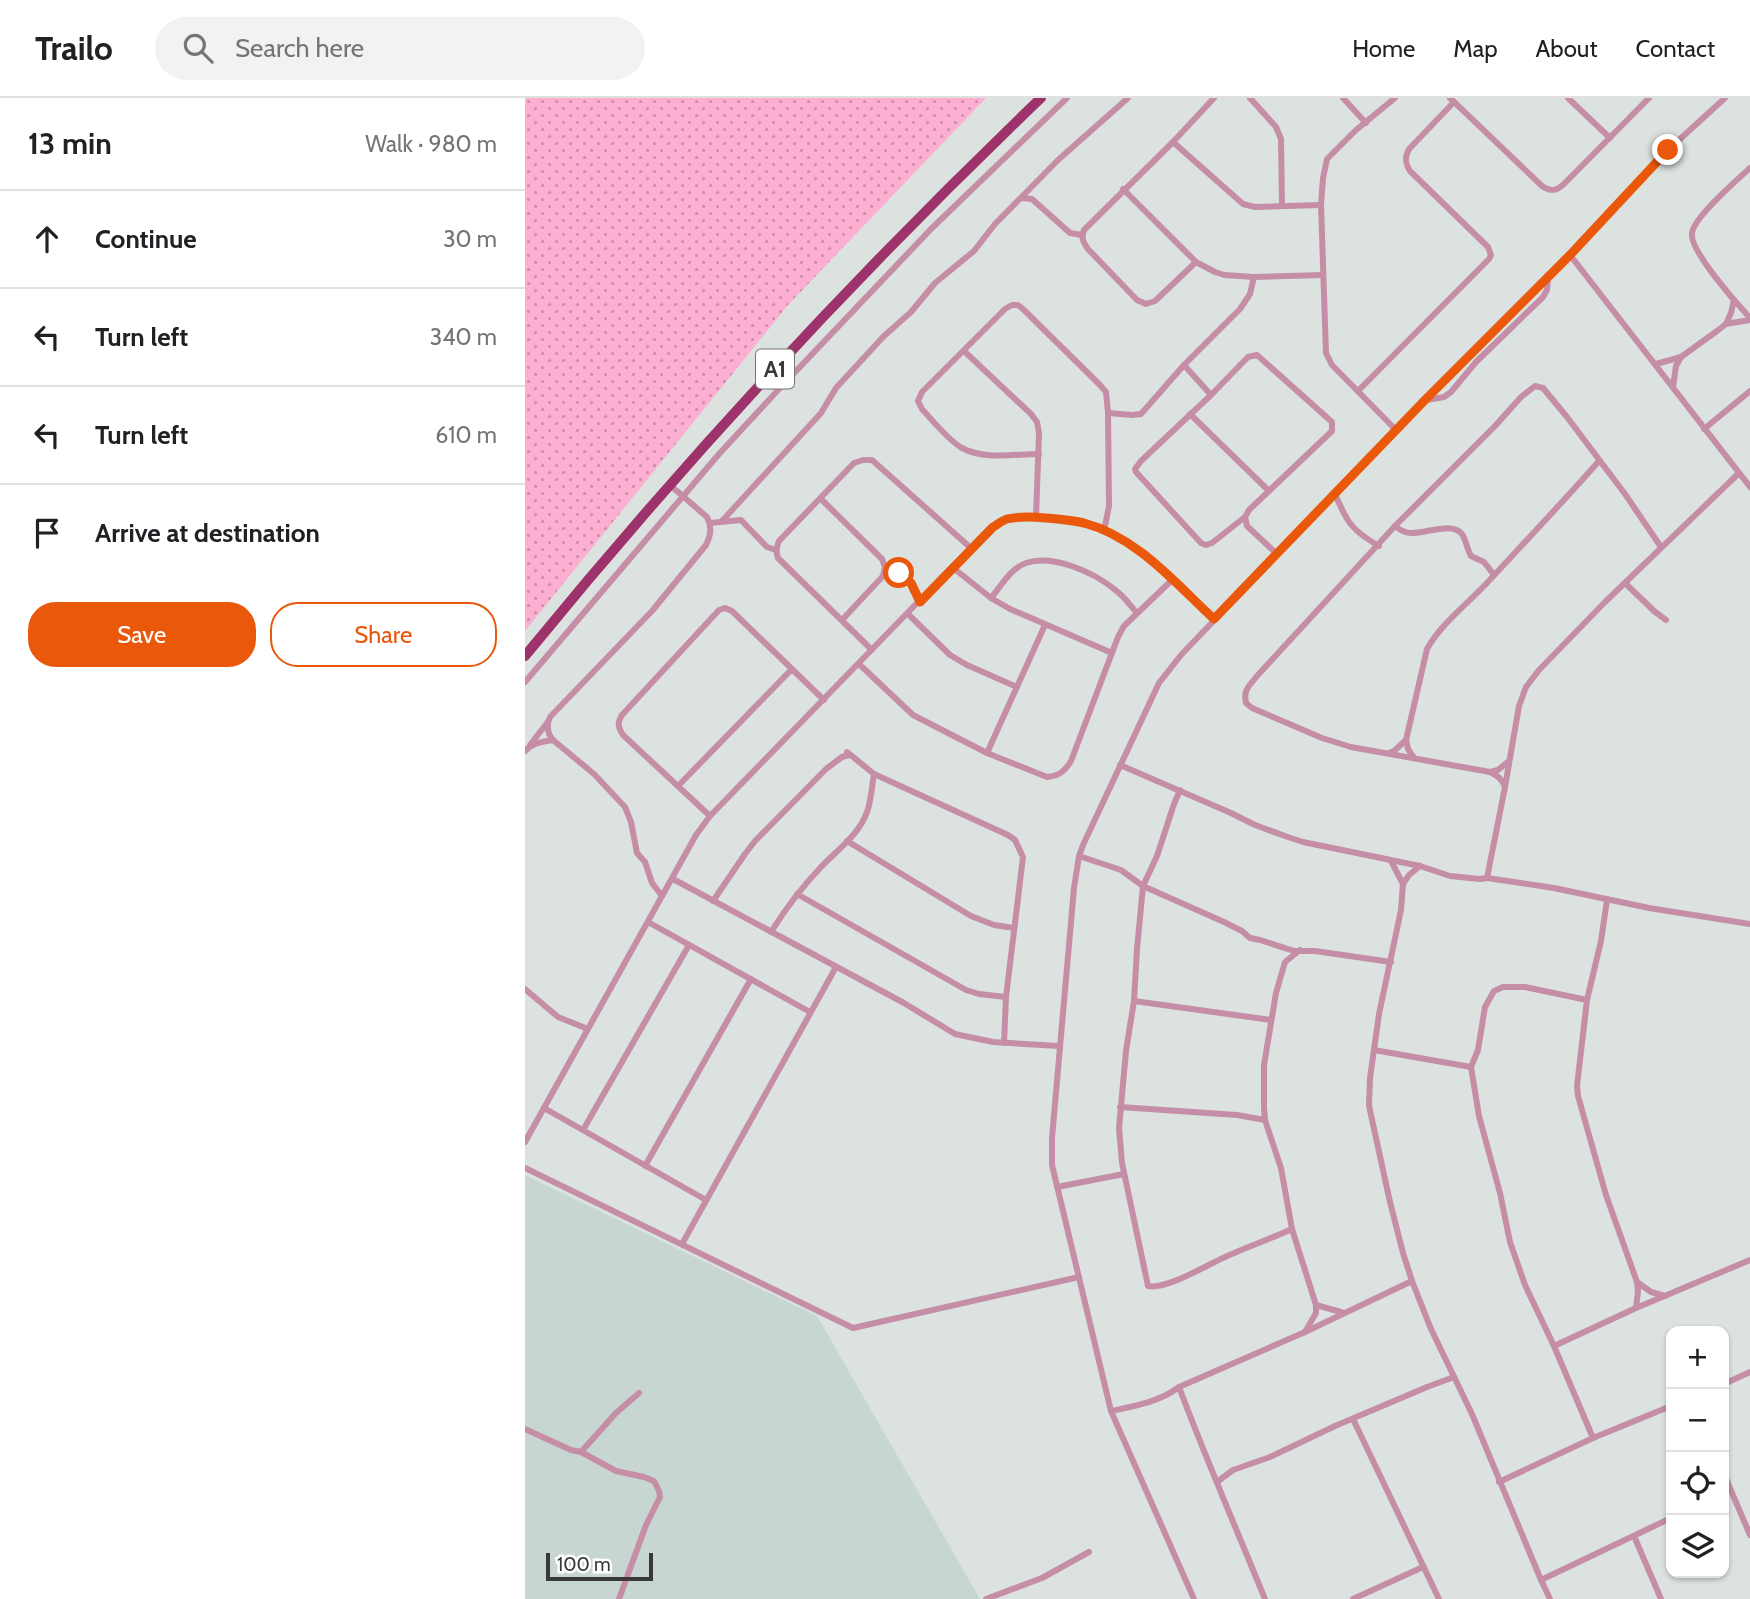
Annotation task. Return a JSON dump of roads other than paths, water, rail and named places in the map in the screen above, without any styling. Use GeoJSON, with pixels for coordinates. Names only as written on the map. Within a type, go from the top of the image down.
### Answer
{"type":"FeatureCollection","features":[{"type":"Feature","properties":{"kind":"highway","name":"A1"},"geometry":{"type":"LineString","coordinates":[[525,656],[714,435],[873,265],[1041,98]]}},
{"type":"Feature","properties":{"kind":"street"},"geometry":{"type":"LineString","coordinates":[[525,682],[682,497],[779,389],[931,229],[1067,98]]}},
{"type":"Feature","properties":{"kind":"street"},"geometry":{"type":"LineString","coordinates":[[722,522],[821,413],[836,388],[892,327],[911,312],[935,283],[974,251],[995,224],[1058,160],[1128,98]]}},
{"type":"Feature","properties":{"kind":"street"},"geometry":{"type":"LineString","coordinates":[[1196,262],[1155,301],[1146,304],[1137,300],[1087,249],[1082,235],[1123,189],[1173,142],[1214,98]]}},
{"type":"Feature","properties":{"kind":"street"},"geometry":{"type":"LineString","coordinates":[[1250,98],[1276,127],[1282,139],[1282,206]]}},
{"type":"Feature","properties":{"kind":"street"},"geometry":{"type":"LineString","coordinates":[[1343,98],[1366,123]]}},
{"type":"Feature","properties":{"kind":"street"},"geometry":{"type":"LineString","coordinates":[[1395,98],[1356,130],[1327,159],[1321,205],[1326,353],[1332,365],[1396,430]]}},
{"type":"Feature","properties":{"kind":"street"},"geometry":{"type":"LineString","coordinates":[[1568,98],[1610,138]]}},
{"type":"Feature","properties":{"kind":"street"},"geometry":{"type":"LineString","coordinates":[[1358,391],[1489,259],[1490,251],[1486,245],[1410,172],[1407,166],[1406,157],[1410,148],[1452,100],[1542,186],[1551,191],[1564,184],[1649,98]]}},
{"type":"Feature","properties":{"kind":"street"},"geometry":{"type":"LineString","coordinates":[[1194,1599],[1111,1411],[1057,1187],[1051,1150],[1079,856],[1159,683],[1181,654],[1425,400],[1570,255],[1668,150],[1725,98]]}},
{"type":"Feature","properties":{"kind":"street"},"geometry":{"type":"LineString","coordinates":[[1173,142],[1243,204],[1255,207],[1321,205]]}},
{"type":"Feature","properties":{"kind":"street"},"geometry":{"type":"LineString","coordinates":[[1656,364],[1681,357],[1726,324],[1750,319],[1714,275],[1691,236],[1696,221],[1750,168]]}},
{"type":"Feature","properties":{"kind":"street"},"geometry":{"type":"LineString","coordinates":[[1123,189],[1196,262],[1215,272],[1254,277],[1323,275]]}},
{"type":"Feature","properties":{"kind":"street"},"geometry":{"type":"LineString","coordinates":[[1021,198],[1032,199],[1070,233],[1082,235]]}},
{"type":"Feature","properties":{"kind":"street"},"geometry":{"type":"LineString","coordinates":[[1570,255],[1750,486]]}},
{"type":"Feature","properties":{"kind":"street"},"geometry":{"type":"LineString","coordinates":[[1108,413],[1141,414],[1184,365],[1240,309],[1251,293],[1254,277]]}},
{"type":"Feature","properties":{"kind":"street"},"geometry":{"type":"LineString","coordinates":[[1425,400],[1444,397],[1451,391],[1476,362],[1542,297],[1547,290],[1548,277]]}},
{"type":"Feature","properties":{"kind":"street"},"geometry":{"type":"LineString","coordinates":[[1726,324],[1734,300]]}},
{"type":"Feature","properties":{"kind":"street"},"geometry":{"type":"LineString","coordinates":[[1039,454],[987,455],[960,447],[922,409],[918,401],[922,393],[1011,305],[1018,304],[1106,392],[1109,506],[1104,531]]}},
{"type":"Feature","properties":{"kind":"street"},"geometry":{"type":"LineString","coordinates":[[1505,320],[1512,328]]}},
{"type":"Feature","properties":{"kind":"street"},"geometry":{"type":"LineString","coordinates":[[964,351],[1037,422],[1039,454],[1036,517]]}},
{"type":"Feature","properties":{"kind":"street"},"geometry":{"type":"LineString","coordinates":[[1257,355],[1332,422],[1332,431],[1249,510],[1245,517],[1206,545],[1136,472],[1136,465],[1191,414],[1248,357],[1257,355]]}},
{"type":"Feature","properties":{"kind":"street"},"geometry":{"type":"LineString","coordinates":[[1673,387],[1676,366],[1681,357]]}},
{"type":"Feature","properties":{"kind":"street"},"geometry":{"type":"LineString","coordinates":[[1184,365],[1211,395]]}},
{"type":"Feature","properties":{"kind":"street"},"geometry":{"type":"LineString","coordinates":[[1506,787],[1503,780],[1490,772],[1351,747],[1310,733],[1252,708],[1246,704],[1244,695],[1257,676],[1395,526],[1486,436],[1521,397],[1535,386],[1543,388],[1567,417],[1661,547]]}},
{"type":"Feature","properties":{"kind":"street"},"geometry":{"type":"LineString","coordinates":[[1704,429],[1750,391]]}},
{"type":"Feature","properties":{"kind":"street"},"geometry":{"type":"LineString","coordinates":[[1191,414],[1269,491]]}},
{"type":"Feature","properties":{"kind":"street"},"geometry":{"type":"LineString","coordinates":[[872,650],[778,558],[776,550],[779,541],[854,463],[872,460],[972,549]]}},
{"type":"Feature","properties":{"kind":"street"},"geometry":{"type":"LineString","coordinates":[[1414,758],[1406,740],[1427,649],[1441,628],[1544,523],[1599,461]]}},
{"type":"Feature","properties":{"kind":"street"},"geometry":{"type":"LineString","coordinates":[[1487,878],[1519,706],[1526,687],[1539,670],[1625,583],[1739,473]]}},
{"type":"Feature","properties":{"kind":"street"},"geometry":{"type":"LineString","coordinates":[[527,749],[550,717],[652,611],[701,554],[709,538],[710,523],[707,517],[670,484]]}},
{"type":"Feature","properties":{"kind":"street"},"geometry":{"type":"LineString","coordinates":[[1335,494],[1352,527],[1379,545]]}},
{"type":"Feature","properties":{"kind":"street"},"geometry":{"type":"LineString","coordinates":[[821,499],[882,559],[885,567],[883,576],[842,620]]}},
{"type":"Feature","properties":{"kind":"street"},"geometry":{"type":"LineString","coordinates":[[525,1142],[710,816],[993,527],[1006,519],[1036,517],[1087,523],[1134,547],[1151,559],[1214,619]]}},
{"type":"Feature","properties":{"kind":"street"},"geometry":{"type":"LineString","coordinates":[[1245,517],[1247,526],[1277,554]]}},
{"type":"Feature","properties":{"kind":"street"},"geometry":{"type":"LineString","coordinates":[[710,523],[741,520],[767,547],[776,550]]}},
{"type":"Feature","properties":{"kind":"street"},"geometry":{"type":"LineString","coordinates":[[1395,526],[1409,533],[1456,529],[1471,555],[1484,562],[1494,575]]}},
{"type":"Feature","properties":{"kind":"street"},"geometry":{"type":"LineString","coordinates":[[991,598],[1013,571],[1024,563],[1050,560],[1076,568],[1102,581],[1115,589],[1137,613]]}},
{"type":"Feature","properties":{"kind":"street"},"geometry":{"type":"LineString","coordinates":[[885,567],[899,573],[911,583],[920,602]]}},
{"type":"Feature","properties":{"kind":"street"},"geometry":{"type":"LineString","coordinates":[[953,567],[991,598],[1010,609],[1112,653]]}},
{"type":"Feature","properties":{"kind":"street"},"geometry":{"type":"LineString","coordinates":[[859,664],[913,715],[987,753],[1047,777],[1056,776],[1065,770],[1071,761],[1124,626],[1172,580]]}},
{"type":"Feature","properties":{"kind":"street"},"geometry":{"type":"LineString","coordinates":[[1625,583],[1666,620]]}},
{"type":"Feature","properties":{"kind":"street"},"geometry":{"type":"LineString","coordinates":[[710,816],[623,735],[618,722],[719,610],[725,608],[732,611],[824,700]]}},
{"type":"Feature","properties":{"kind":"street"},"geometry":{"type":"LineString","coordinates":[[908,614],[950,656],[1017,687]]}},
{"type":"Feature","properties":{"kind":"street"},"geometry":{"type":"LineString","coordinates":[[987,753],[1045,625]]}},
{"type":"Feature","properties":{"kind":"street"},"geometry":{"type":"LineString","coordinates":[[678,786],[791,670]]}},
{"type":"Feature","properties":{"kind":"street"},"geometry":{"type":"LineString","coordinates":[[547,723],[548,733],[553,740],[594,774],[625,807],[637,853],[645,862],[652,883],[662,897]]}},
{"type":"Feature","properties":{"kind":"street"},"geometry":{"type":"LineString","coordinates":[[527,749],[540,742],[553,740]]}},
{"type":"Feature","properties":{"kind":"street"},"geometry":{"type":"LineString","coordinates":[[1387,754],[1406,740]]}},
{"type":"Feature","properties":{"kind":"street"},"geometry":{"type":"LineString","coordinates":[[713,901],[750,848],[826,769],[849,755],[847,752],[874,774],[1015,840],[1023,857],[1006,997],[1004,1043]]}},
{"type":"Feature","properties":{"kind":"street"},"geometry":{"type":"LineString","coordinates":[[1490,772],[1498,770],[1509,761]]}},
{"type":"Feature","properties":{"kind":"street"},"geometry":{"type":"LineString","coordinates":[[1120,765],[1285,836],[1420,866],[1450,876],[1487,878],[1554,888],[1607,900],[1750,924]]}},
{"type":"Feature","properties":{"kind":"street"},"geometry":{"type":"LineString","coordinates":[[771,932],[786,907],[847,841],[867,813],[874,774]]}},
{"type":"Feature","properties":{"kind":"street"},"geometry":{"type":"LineString","coordinates":[[1180,790],[1157,856],[1143,886],[1134,1001],[1119,1128],[1124,1174],[1148,1286],[1156,1288],[1188,1276],[1292,1229]]}},
{"type":"Feature","properties":{"kind":"street"},"geometry":{"type":"LineString","coordinates":[[847,841],[971,916],[994,925],[1014,928]]}},
{"type":"Feature","properties":{"kind":"street"},"geometry":{"type":"LineString","coordinates":[[1079,856],[1121,870],[1143,886],[1224,922],[1250,938],[1294,951],[1391,962]]}},
{"type":"Feature","properties":{"kind":"street"},"geometry":{"type":"LineString","coordinates":[[1391,861],[1403,884]]}},
{"type":"Feature","properties":{"kind":"street"},"geometry":{"type":"LineString","coordinates":[[1420,866],[1403,884],[1401,910],[1379,1014],[1369,1105],[1390,1202],[1412,1281],[1550,1599]]}},
{"type":"Feature","properties":{"kind":"street"},"geometry":{"type":"LineString","coordinates":[[673,879],[904,1003],[955,1034],[1004,1043],[1059,1046]]}},
{"type":"Feature","properties":{"kind":"street"},"geometry":{"type":"LineString","coordinates":[[797,894],[966,990],[1006,997]]}},
{"type":"Feature","properties":{"kind":"street"},"geometry":{"type":"LineString","coordinates":[[1607,900],[1601,942],[1587,1000],[1578,1096],[1606,1195],[1637,1282],[1636,1308]]}},
{"type":"Feature","properties":{"kind":"street"},"geometry":{"type":"LineString","coordinates":[[648,922],[810,1012]]}},
{"type":"Feature","properties":{"kind":"street"},"geometry":{"type":"LineString","coordinates":[[583,1130],[689,945]]}},
{"type":"Feature","properties":{"kind":"street"},"geometry":{"type":"LineString","coordinates":[[1277,946],[1285,962],[1276,993],[1264,1065],[1265,1120],[1281,1168],[1292,1229],[1316,1306],[1316,1313],[1305,1332]]}},
{"type":"Feature","properties":{"kind":"street"},"geometry":{"type":"LineString","coordinates":[[1285,962],[1300,950]]}},
{"type":"Feature","properties":{"kind":"street"},"geometry":{"type":"LineString","coordinates":[[682,1244],[836,967]]}},
{"type":"Feature","properties":{"kind":"street"},"geometry":{"type":"LineString","coordinates":[[645,1166],[751,979]]}},
{"type":"Feature","properties":{"kind":"street"},"geometry":{"type":"LineString","coordinates":[[1587,1000],[1525,987],[1503,987],[1493,991],[1485,1007],[1478,1050],[1471,1067],[1479,1116],[1510,1242],[1525,1285],[1593,1438]]}},
{"type":"Feature","properties":{"kind":"street"},"geometry":{"type":"LineString","coordinates":[[525,989],[558,1017],[588,1029]]}},
{"type":"Feature","properties":{"kind":"street"},"geometry":{"type":"LineString","coordinates":[[1134,1001],[1271,1020]]}},
{"type":"Feature","properties":{"kind":"street"},"geometry":{"type":"LineString","coordinates":[[1374,1049],[1471,1067]]}},
{"type":"Feature","properties":{"kind":"street"},"geometry":{"type":"LineString","coordinates":[[1121,1107],[1237,1115],[1265,1120]]}},
{"type":"Feature","properties":{"kind":"street"},"geometry":{"type":"LineString","coordinates":[[544,1108],[706,1200]]}},
{"type":"Feature","properties":{"kind":"street"},"geometry":{"type":"LineString","coordinates":[[525,1168],[853,1328],[1079,1278]]}},
{"type":"Feature","properties":{"kind":"street"},"geometry":{"type":"LineString","coordinates":[[1057,1187],[1124,1174]]}},
{"type":"Feature","properties":{"kind":"street"},"geometry":{"type":"LineString","coordinates":[[1554,1346],[1750,1260]]}},
{"type":"Feature","properties":{"kind":"street"},"geometry":{"type":"LineString","coordinates":[[1111,1411],[1170,1394],[1179,1387],[1305,1332],[1412,1281]]}},
{"type":"Feature","properties":{"kind":"street"},"geometry":{"type":"LineString","coordinates":[[1637,1282],[1651,1292],[1665,1296]]}},
{"type":"Feature","properties":{"kind":"street"},"geometry":{"type":"LineString","coordinates":[[1316,1306],[1343,1312]]}},
{"type":"Feature","properties":{"kind":"street"},"geometry":{"type":"LineString","coordinates":[[1729,1382],[1750,1372]]}},
{"type":"Feature","properties":{"kind":"street"},"geometry":{"type":"LineString","coordinates":[[1217,1482],[1233,1471],[1454,1377]]}},
{"type":"Feature","properties":{"kind":"street"},"geometry":{"type":"LineString","coordinates":[[1179,1387],[1265,1599]]}},
{"type":"Feature","properties":{"kind":"street"},"geometry":{"type":"LineString","coordinates":[[581,1452],[616,1413],[639,1393]]}},
{"type":"Feature","properties":{"kind":"street"},"geometry":{"type":"LineString","coordinates":[[1499,1482],[1593,1438],[1666,1408]]}},
{"type":"Feature","properties":{"kind":"street"},"geometry":{"type":"LineString","coordinates":[[1353,1419],[1439,1599]]}},
{"type":"Feature","properties":{"kind":"street"},"geometry":{"type":"LineString","coordinates":[[525,1429],[581,1452],[616,1471],[653,1481],[659,1491],[660,1497],[646,1525],[619,1599]]}},
{"type":"Feature","properties":{"kind":"street"},"geometry":{"type":"LineString","coordinates":[[1729,1484],[1750,1535]]}},
{"type":"Feature","properties":{"kind":"street"},"geometry":{"type":"LineString","coordinates":[[1541,1580],[1666,1520]]}},
{"type":"Feature","properties":{"kind":"street"},"geometry":{"type":"LineString","coordinates":[[1634,1536],[1661,1599]]}},
{"type":"Feature","properties":{"kind":"street"},"geometry":{"type":"LineString","coordinates":[[986,1599],[1042,1578],[1089,1552]]}},
{"type":"Feature","properties":{"kind":"street"},"geometry":{"type":"LineString","coordinates":[[1353,1599],[1423,1567]]}}]}
